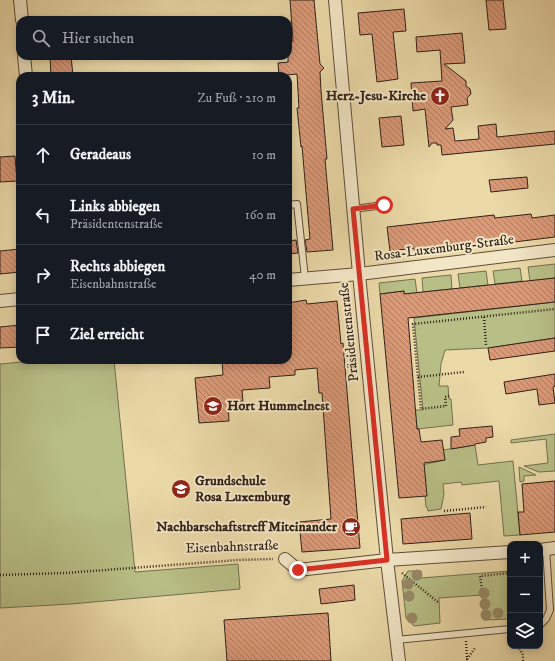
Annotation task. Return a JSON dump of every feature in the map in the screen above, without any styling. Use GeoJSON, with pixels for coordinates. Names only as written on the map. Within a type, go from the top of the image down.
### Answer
{"type":"FeatureCollection","features":[{"type":"Feature","properties":{"kind":"street"},"geometry":{"type":"LineString","coordinates":[[20,0],[22,16]]}},
{"type":"Feature","properties":{"kind":"street","name":"Präsidentenstraße"},"geometry":{"type":"LineString","coordinates":[[335,0],[359,274],[387,560],[399,661]]}},
{"type":"Feature","properties":{"kind":"street"},"geometry":{"type":"LineString","coordinates":[[24,60],[26,72]]}},
{"type":"Feature","properties":{"kind":"street","name":"Rosa-Luxemburg-Straße"},"geometry":{"type":"LineString","coordinates":[[292,280],[359,274],[555,250]]}},
{"type":"Feature","properties":{"kind":"street"},"geometry":{"type":"LineString","coordinates":[[0,301],[16,299]]}},
{"type":"Feature","properties":{"kind":"street","name":"Eisenbahnstraße"},"geometry":{"type":"LineString","coordinates":[[285,559],[298,570],[387,560],[507,552]]}},
{"type":"Feature","properties":{"kind":"lane"},"geometry":{"type":"LineString","coordinates":[[292,205],[297,204],[305,278]]}},
{"type":"Feature","properties":{"kind":"lane"},"geometry":{"type":"LineString","coordinates":[[353,209],[384,205]]}},
{"type":"Feature","properties":{"kind":"lane"},"geometry":{"type":"LineString","coordinates":[[543,622],[546,619],[550,610],[547,549]]}},
{"type":"Feature","properties":{"kind":"lane"},"geometry":{"type":"LineString","coordinates":[[396,640],[507,629]]}},
{"type":"Feature","properties":{"kind":"path"},"geometry":{"type":"LineString","coordinates":[[449,396],[445,397],[446,406],[421,409],[412,324],[555,310]]}},
{"type":"Feature","properties":{"kind":"path"},"geometry":{"type":"LineString","coordinates":[[484,317],[486,345]]}},
{"type":"Feature","properties":{"kind":"path"},"geometry":{"type":"LineString","coordinates":[[418,377],[464,372]]}},
{"type":"Feature","properties":{"kind":"path"},"geometry":{"type":"LineString","coordinates":[[444,511],[486,507]]}},
{"type":"Feature","properties":{"kind":"path","name":"Eisenbahnstraße"},"geometry":{"type":"LineString","coordinates":[[0,575],[65,573],[238,560],[285,559]]}},
{"type":"Feature","properties":{"kind":"path"},"geometry":{"type":"LineString","coordinates":[[387,560],[439,603]]}},
{"type":"Feature","properties":{"kind":"path"},"geometry":{"type":"LineString","coordinates":[[483,595],[480,576],[507,573]]}},
{"type":"Feature","properties":{"kind":"path"},"geometry":{"type":"LineString","coordinates":[[520,649],[523,655],[523,661]]}},
{"type":"Feature","properties":{"kind":"green space"},"geometry":{"type":"Polygon","coordinates":[[[555,264],[555,278],[530,281],[528,267],[555,264]]]}},
{"type":"Feature","properties":{"kind":"green space"},"geometry":{"type":"Polygon","coordinates":[[[520,268],[522,281],[495,284],[493,271],[520,268]]]}},
{"type":"Feature","properties":{"kind":"green space"},"geometry":{"type":"Polygon","coordinates":[[[486,271],[488,285],[460,288],[458,274],[486,271]]]}},
{"type":"Feature","properties":{"kind":"green space"},"geometry":{"type":"Polygon","coordinates":[[[451,275],[452,289],[423,292],[422,278],[451,275]]]}},
{"type":"Feature","properties":{"kind":"green space"},"geometry":{"type":"Polygon","coordinates":[[[415,279],[417,293],[404,294],[404,291],[380,294],[379,283],[415,279]]]}},
{"type":"Feature","properties":{"kind":"green space"},"geometry":{"type":"Polygon","coordinates":[[[555,302],[555,338],[488,348],[445,350],[441,364],[439,386],[448,386],[449,399],[451,399],[453,425],[417,429],[415,410],[423,410],[414,318],[555,302]]]}},
{"type":"Feature","properties":{"kind":"green space"},"geometry":{"type":"Polygon","coordinates":[[[16,363],[16,364],[114,364],[135,572],[238,564],[240,589],[71,604],[0,608],[0,364],[16,363]]]}},
{"type":"Feature","properties":{"kind":"green space"},"geometry":{"type":"Polygon","coordinates":[[[555,434],[555,471],[539,472],[524,466],[548,463],[546,439],[511,443],[511,440],[555,434]]]}},
{"type":"Feature","properties":{"kind":"green space"},"geometry":{"type":"Polygon","coordinates":[[[475,445],[478,465],[513,461],[520,535],[504,536],[499,481],[462,485],[461,482],[443,484],[444,494],[441,509],[428,511],[426,507],[424,485],[426,480],[422,465],[445,460],[443,450],[475,445]]]}},
{"type":"Feature","properties":{"kind":"green space"},"geometry":{"type":"Polygon","coordinates":[[[519,467],[536,475],[524,476],[524,481],[520,482],[519,467]]]}},
{"type":"Feature","properties":{"kind":"green space"},"geometry":{"type":"Polygon","coordinates":[[[408,571],[421,571],[421,578],[507,571],[507,619],[484,620],[482,595],[439,598],[440,623],[414,626],[406,618],[402,581],[408,571]]]}},
{"type":"Feature","properties":{"kind":"building"},"geometry":{"type":"Polygon","coordinates":[[[290,0],[314,0],[320,64],[324,68],[320,72],[327,159],[325,159],[333,250],[307,252],[305,240],[310,239],[302,146],[301,147],[297,108],[299,108],[297,74],[292,75],[292,72],[279,72],[278,63],[292,60],[293,41],[290,0]]]}},
{"type":"Feature","properties":{"kind":"building"},"geometry":{"type":"Polygon","coordinates":[[[486,0],[503,0],[506,29],[489,30],[486,0]]]}},
{"type":"Feature","properties":{"kind":"building"},"geometry":{"type":"Polygon","coordinates":[[[404,9],[406,31],[393,32],[398,79],[377,82],[372,34],[360,35],[358,13],[404,9]]]}},
{"type":"Feature","properties":{"kind":"building"},"geometry":{"type":"Polygon","coordinates":[[[462,33],[465,63],[444,64],[466,81],[466,86],[470,89],[471,94],[467,98],[468,105],[451,107],[453,120],[445,129],[453,128],[455,141],[479,139],[478,126],[496,124],[497,137],[555,131],[555,144],[442,155],[441,145],[432,143],[429,147],[425,109],[413,111],[411,83],[442,81],[440,50],[417,52],[416,37],[462,33]]]}},
{"type":"Feature","properties":{"kind":"building"},"geometry":{"type":"Polygon","coordinates":[[[50,60],[71,60],[73,72],[51,72],[50,60]]]}},
{"type":"Feature","properties":{"kind":"building"},"geometry":{"type":"Polygon","coordinates":[[[401,116],[404,145],[382,147],[379,118],[401,116]]]}},
{"type":"Feature","properties":{"kind":"building"},"geometry":{"type":"Polygon","coordinates":[[[15,156],[16,181],[0,182],[0,157],[15,156]]]}},
{"type":"Feature","properties":{"kind":"building"},"geometry":{"type":"Polygon","coordinates":[[[527,177],[528,188],[491,192],[489,180],[527,177]]]}},
{"type":"Feature","properties":{"kind":"building"},"geometry":{"type":"Polygon","coordinates":[[[531,214],[532,218],[555,215],[555,237],[498,244],[497,241],[465,245],[465,242],[426,247],[426,249],[414,250],[414,248],[390,251],[387,227],[494,215],[495,218],[531,214]]]}},
{"type":"Feature","properties":{"kind":"building"},"geometry":{"type":"Polygon","coordinates":[[[292,240],[296,240],[298,253],[292,254],[292,240]]]}},
{"type":"Feature","properties":{"kind":"building"},"geometry":{"type":"Polygon","coordinates":[[[16,249],[16,272],[0,274],[0,251],[16,249]]]}},
{"type":"Feature","properties":{"kind":"building"},"geometry":{"type":"Polygon","coordinates":[[[555,278],[555,302],[408,318],[417,429],[419,429],[421,442],[442,440],[445,460],[424,463],[427,496],[399,498],[380,294],[404,291],[404,294],[555,278]]]}},
{"type":"Feature","properties":{"kind":"building"},"geometry":{"type":"Polygon","coordinates":[[[306,300],[307,304],[337,301],[341,344],[343,343],[360,548],[302,552],[299,522],[331,519],[322,393],[319,393],[317,368],[295,370],[295,375],[269,377],[270,388],[242,390],[243,401],[228,403],[229,421],[199,423],[195,378],[223,375],[222,364],[292,364],[292,302],[306,300]]]}},
{"type":"Feature","properties":{"kind":"building"},"geometry":{"type":"Polygon","coordinates":[[[16,325],[16,347],[0,348],[0,327],[16,325]]]}},
{"type":"Feature","properties":{"kind":"building"},"geometry":{"type":"Polygon","coordinates":[[[555,338],[555,351],[490,360],[488,348],[555,338]]]}},
{"type":"Feature","properties":{"kind":"building"},"geometry":{"type":"Polygon","coordinates":[[[555,374],[555,386],[553,387],[555,403],[539,405],[537,389],[506,394],[504,382],[555,374]]]}},
{"type":"Feature","properties":{"kind":"building"},"geometry":{"type":"Polygon","coordinates":[[[492,426],[493,437],[486,438],[486,442],[451,449],[451,437],[460,436],[459,429],[492,426]]]}},
{"type":"Feature","properties":{"kind":"building"},"geometry":{"type":"Polygon","coordinates":[[[555,481],[555,532],[520,535],[518,512],[524,512],[522,484],[555,481]]]}},
{"type":"Feature","properties":{"kind":"building"},"geometry":{"type":"Polygon","coordinates":[[[470,513],[472,539],[403,544],[401,519],[470,513]]]}},
{"type":"Feature","properties":{"kind":"building"},"geometry":{"type":"Polygon","coordinates":[[[354,585],[355,600],[321,604],[319,589],[354,585]]]}},
{"type":"Feature","properties":{"kind":"building"},"geometry":{"type":"Polygon","coordinates":[[[328,613],[331,661],[227,661],[224,620],[328,613]]]}},
{"type":"Feature","properties":{"kind":"place","name":"Herz-Jesu-Kirche"},"geometry":{"type":"Point","coordinates":[440,96]}},
{"type":"Feature","properties":{"kind":"place","name":"Hort Hummelnest"},"geometry":{"type":"Point","coordinates":[213,406]}},
{"type":"Feature","properties":{"kind":"place","name":"Grundschule Rosa Luxemburg"},"geometry":{"type":"Point","coordinates":[181,489]}},
{"type":"Feature","properties":{"kind":"place","name":"Nachbarschaftstreff Miteinander"},"geometry":{"type":"Point","coordinates":[351,527]}},
{"type":"Feature","properties":{"kind":"route"},"geometry":{"type":"LineString","coordinates":[[298,570],[387,560],[353,209],[384,205]]}}]}
